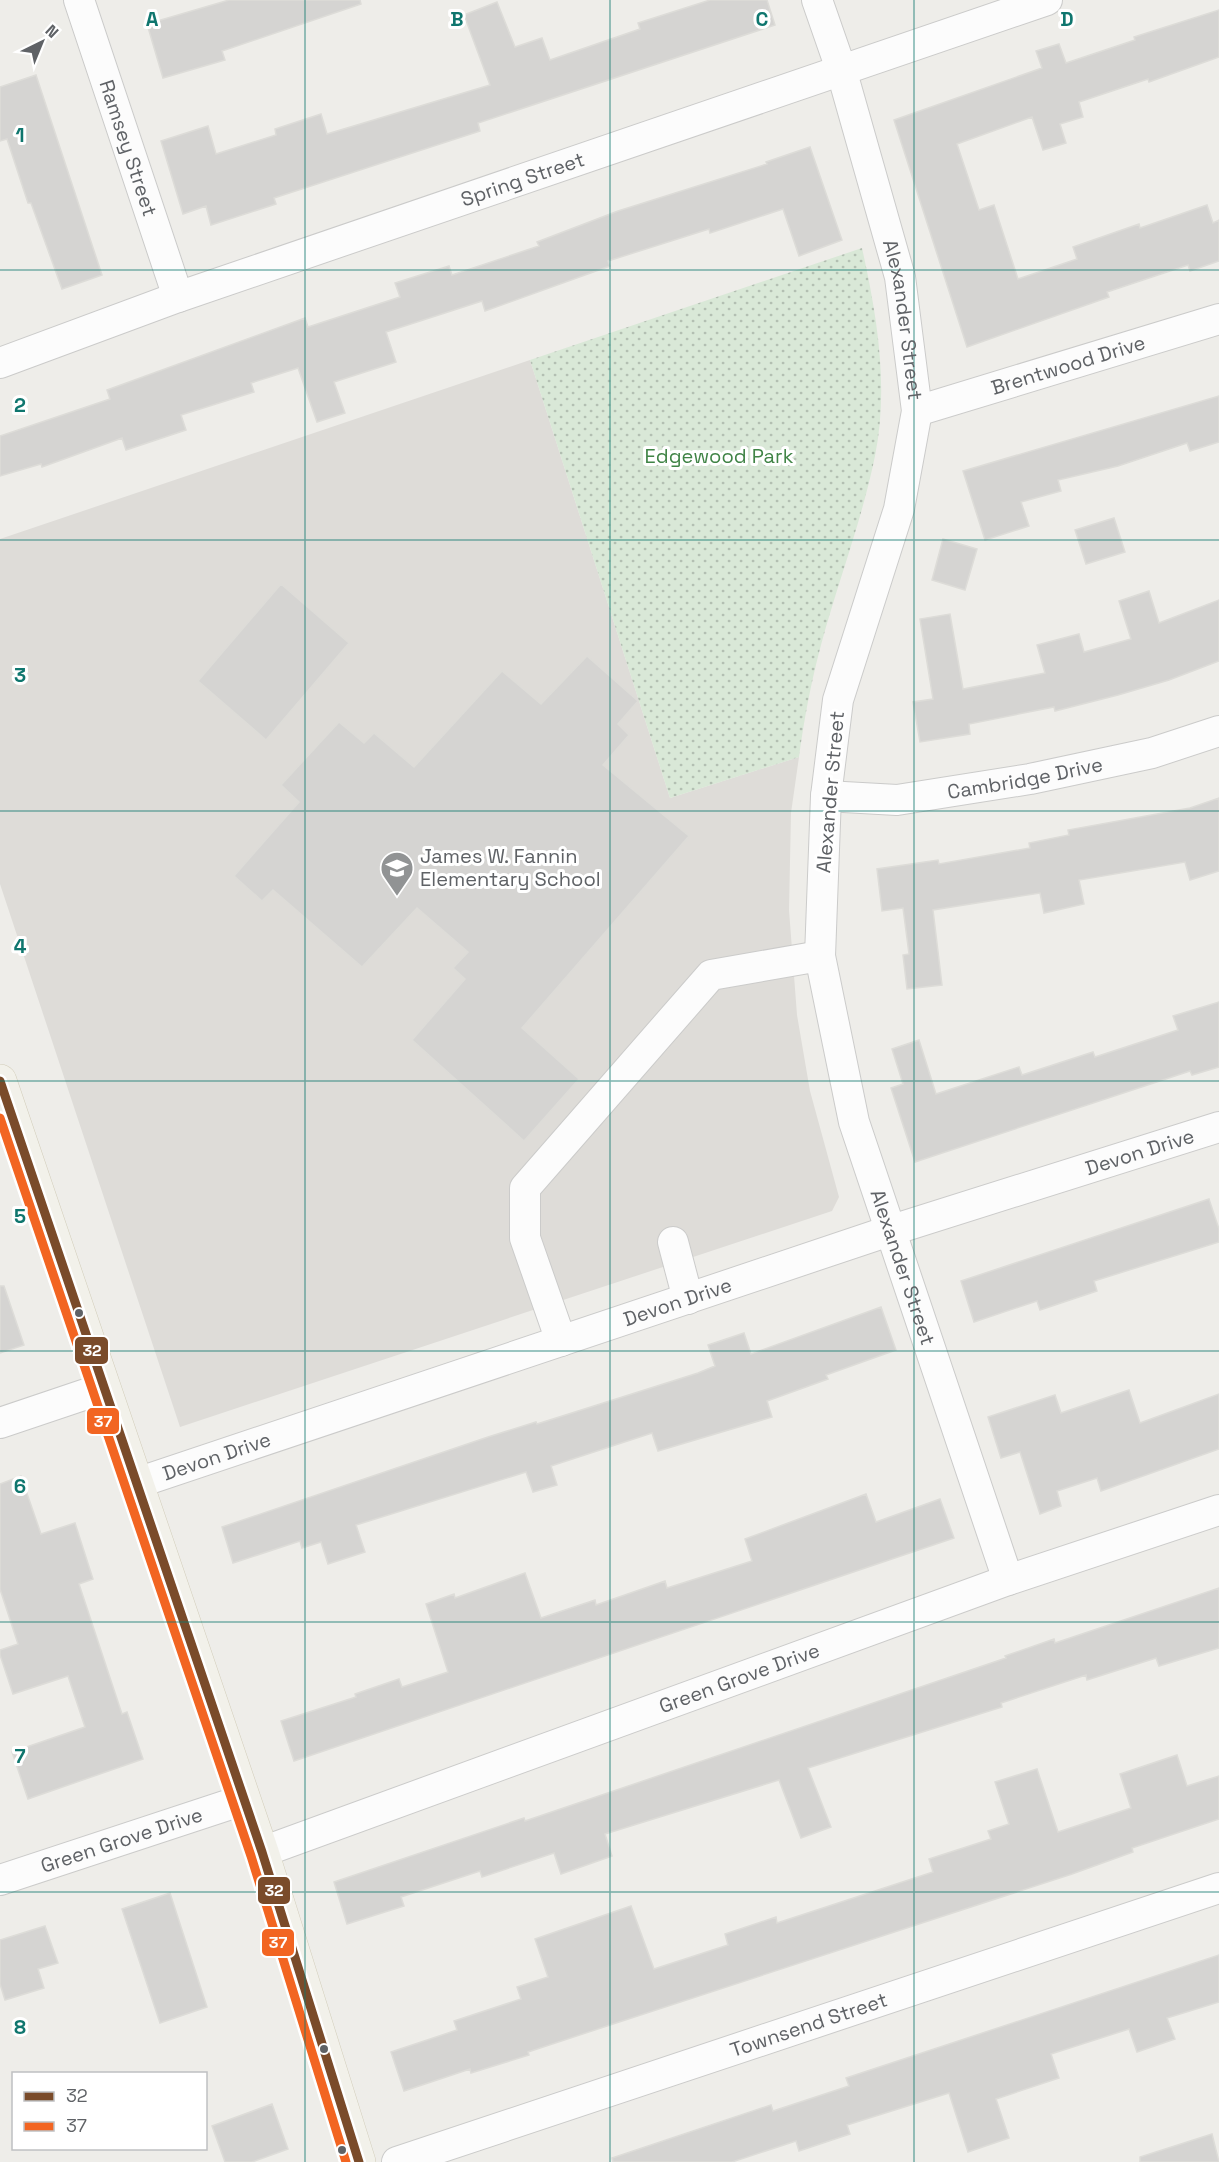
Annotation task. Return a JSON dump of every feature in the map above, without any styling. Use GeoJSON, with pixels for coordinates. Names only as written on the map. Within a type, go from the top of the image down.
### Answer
{"type":"FeatureCollection","features":[{"type":"Feature","properties":{"kind":"main road"},"geometry":{"type":"LineString","coordinates":[[0,1081],[262,1852],[359,2162]]}},
{"type":"Feature","properties":{"kind":"street","name":"Ramsey Street"},"geometry":{"type":"LineString","coordinates":[[79,0],[178,297]]}},
{"type":"Feature","properties":{"kind":"street","name":"Alexander Street"},"geometry":{"type":"LineString","coordinates":[[817,0],[841,69],[900,277],[916,411],[899,509],[838,700],[826,796],[820,956],[854,1122],[889,1232],[1008,1580]]}},
{"type":"Feature","properties":{"kind":"street","name":"Spring Street"},"geometry":{"type":"LineString","coordinates":[[0,363],[178,297],[1047,0]]}},
{"type":"Feature","properties":{"kind":"street","name":"Brentwood Drive"},"geometry":{"type":"LineString","coordinates":[[916,411],[1219,319]]}},
{"type":"Feature","properties":{"kind":"street","name":"Cambridge Drive"},"geometry":{"type":"LineString","coordinates":[[826,796],[897,800],[1030,779],[1152,753],[1219,731]]}},
{"type":"Feature","properties":{"kind":"street"},"geometry":{"type":"LineString","coordinates":[[561,1341],[525,1238],[525,1188],[711,975],[820,956]]}},
{"type":"Feature","properties":{"kind":"street","name":"Devon Drive"},"geometry":{"type":"LineString","coordinates":[[137,1483],[889,1232],[1219,1127]]}},
{"type":"Feature","properties":{"kind":"street"},"geometry":{"type":"LineString","coordinates":[[674,1242],[688,1299]]}},
{"type":"Feature","properties":{"kind":"street"},"geometry":{"type":"LineString","coordinates":[[0,1423],[104,1388]]}},
{"type":"Feature","properties":{"kind":"street","name":"Green Grove Drive"},"geometry":{"type":"LineString","coordinates":[[262,1852],[1008,1580],[1219,1510]]}},
{"type":"Feature","properties":{"kind":"street","name":"Green Grove Drive"},"geometry":{"type":"LineString","coordinates":[[0,1880],[243,1800]]}},
{"type":"Feature","properties":{"kind":"street","name":"Townsend Street"},"geometry":{"type":"LineString","coordinates":[[397,2162],[1219,1888]]}},
{"type":"Feature","properties":{"kind":"shaded area","name":"James W. Fannin Elementary School"},"geometry":{"type":"Polygon","coordinates":[[[530,360],[670,798],[799,757],[791,813],[789,910],[797,1015],[810,1091],[839,1197],[832,1211],[180,1427],[0,884],[0,539],[530,360]]]}},
{"type":"Feature","properties":{"kind":"green space","name":"Edgewood Park"},"geometry":{"type":"Polygon","coordinates":[[[862,248],[879,351],[881,404],[879,430],[863,504],[817,659],[799,757],[670,798],[530,360],[862,248]]]}},
{"type":"Feature","properties":{"kind":"building"},"geometry":{"type":"Polygon","coordinates":[[[229,0],[360,0],[361,4],[222,51],[225,60],[163,78],[147,24],[229,0]]]}},
{"type":"Feature","properties":{"kind":"building"},"geometry":{"type":"Polygon","coordinates":[[[710,0],[767,0],[775,25],[478,123],[480,131],[274,198],[276,204],[211,225],[206,206],[183,214],[161,141],[208,126],[216,154],[276,135],[275,129],[321,114],[327,134],[490,85],[464,15],[497,2],[515,47],[542,38],[550,60],[640,29],[638,23],[710,0]]]}},
{"type":"Feature","properties":{"kind":"building"},"geometry":{"type":"Polygon","coordinates":[[[1219,10],[1219,57],[1149,82],[1148,79],[1079,102],[1083,117],[1060,124],[1066,143],[1043,150],[1032,117],[957,144],[979,210],[994,205],[1018,279],[1077,259],[1073,247],[1139,224],[1140,228],[1207,205],[1213,223],[1219,220],[1219,261],[1190,271],[1188,265],[1107,292],[1109,297],[967,347],[894,120],[1042,68],[1036,51],[1059,44],[1066,63],[1135,40],[1134,37],[1219,10]]]}},
{"type":"Feature","properties":{"kind":"building"},"geometry":{"type":"Polygon","coordinates":[[[36,75],[102,275],[62,289],[31,203],[28,203],[7,139],[0,141],[0,87],[36,75]]]}},
{"type":"Feature","properties":{"kind":"building"},"geometry":{"type":"Polygon","coordinates":[[[810,147],[842,240],[799,256],[783,209],[710,233],[709,229],[608,261],[610,266],[485,311],[482,301],[386,332],[396,362],[334,382],[345,413],[317,422],[298,368],[251,383],[254,392],[181,415],[186,430],[126,450],[122,438],[42,467],[41,464],[0,476],[0,436],[110,399],[107,390],[305,318],[308,327],[400,297],[395,283],[449,266],[452,275],[539,246],[537,242],[618,211],[767,164],[766,162],[810,147]]]}},
{"type":"Feature","properties":{"kind":"building"},"geometry":{"type":"Polygon","coordinates":[[[1219,396],[1219,442],[1190,451],[1187,443],[1118,466],[1058,480],[1061,491],[1021,502],[1029,526],[985,540],[963,471],[1219,396]]]}},
{"type":"Feature","properties":{"kind":"building"},"geometry":{"type":"Polygon","coordinates":[[[1114,518],[1125,552],[1086,564],[1075,530],[1114,518]]]}},
{"type":"Feature","properties":{"kind":"building"},"geometry":{"type":"Polygon","coordinates":[[[943,539],[977,549],[965,590],[932,580],[943,539]]]}},
{"type":"Feature","properties":{"kind":"building"},"geometry":{"type":"Polygon","coordinates":[[[281,584],[349,643],[266,740],[198,681],[281,584]]]}},
{"type":"Feature","properties":{"kind":"building"},"geometry":{"type":"Polygon","coordinates":[[[1149,591],[1159,623],[1219,600],[1219,661],[1169,680],[1118,695],[1055,711],[1054,707],[969,724],[970,734],[920,742],[913,702],[933,699],[920,619],[950,614],[963,689],[1045,673],[1037,645],[1079,634],[1084,652],[1131,639],[1119,601],[1149,591]]]}},
{"type":"Feature","properties":{"kind":"building"},"geometry":{"type":"Polygon","coordinates":[[[587,656],[638,701],[618,724],[629,735],[603,765],[689,836],[522,1028],[579,1079],[524,1141],[412,1040],[465,979],[453,968],[468,952],[417,908],[362,967],[273,890],[262,901],[234,876],[299,802],[281,785],[339,722],[364,743],[374,733],[414,767],[502,671],[541,704],[587,656]]]}},
{"type":"Feature","properties":{"kind":"building"},"geometry":{"type":"Polygon","coordinates":[[[1219,798],[1219,871],[1190,880],[1185,862],[1079,880],[1084,904],[1044,913],[1040,893],[933,910],[942,985],[907,989],[903,955],[909,954],[903,908],[882,911],[877,869],[938,860],[939,864],[1030,848],[1029,843],[1069,835],[1068,830],[1190,808],[1219,798]]]}},
{"type":"Feature","properties":{"kind":"building"},"geometry":{"type":"Polygon","coordinates":[[[1219,1002],[1219,1067],[1192,1075],[1190,1071],[915,1162],[891,1088],[903,1084],[892,1049],[919,1040],[936,1094],[1019,1067],[1022,1075],[1093,1052],[1095,1057],[1178,1030],[1173,1016],[1219,1002]]]}},
{"type":"Feature","properties":{"kind":"building"},"geometry":{"type":"Polygon","coordinates":[[[1209,1199],[1219,1229],[1219,1242],[1094,1281],[1097,1291],[1040,1310],[1037,1301],[974,1322],[961,1281],[1209,1199]]]}},
{"type":"Feature","properties":{"kind":"building"},"geometry":{"type":"Polygon","coordinates":[[[0,1286],[4,1286],[24,1345],[0,1353],[0,1286]]]}},
{"type":"Feature","properties":{"kind":"building"},"geometry":{"type":"Polygon","coordinates":[[[881,1307],[896,1350],[826,1375],[828,1379],[767,1401],[772,1417],[658,1451],[652,1433],[551,1466],[557,1485],[533,1492],[526,1472],[356,1525],[365,1552],[328,1564],[321,1542],[302,1548],[300,1541],[233,1563],[222,1527],[488,1437],[536,1422],[537,1424],[698,1373],[715,1366],[708,1345],[744,1333],[751,1354],[881,1307]]]}},
{"type":"Feature","properties":{"kind":"building"},"geometry":{"type":"Polygon","coordinates":[[[1129,1390],[1140,1423],[1219,1394],[1219,1449],[1101,1491],[1097,1478],[1057,1491],[1061,1506],[1040,1514],[1020,1452],[1001,1458],[988,1417],[1055,1395],[1061,1413],[1129,1390]]]}},
{"type":"Feature","properties":{"kind":"building"},"geometry":{"type":"Polygon","coordinates":[[[21,1476],[41,1534],[75,1523],[93,1579],[79,1584],[122,1714],[127,1712],[143,1759],[28,1799],[12,1752],[85,1727],[68,1676],[13,1694],[0,1655],[0,1650],[18,1644],[0,1589],[0,1484],[21,1476]]]}},
{"type":"Feature","properties":{"kind":"building"},"geometry":{"type":"Polygon","coordinates":[[[866,1494],[876,1522],[940,1499],[954,1538],[294,1761],[281,1721],[356,1697],[355,1694],[399,1679],[402,1687],[448,1672],[426,1604],[454,1594],[455,1598],[525,1573],[541,1618],[595,1600],[596,1605],[665,1581],[667,1588],[752,1561],[745,1539],[866,1494]]]}},
{"type":"Feature","properties":{"kind":"building"},"geometry":{"type":"Polygon","coordinates":[[[1219,1588],[1219,1648],[1159,1666],[1156,1658],[1087,1680],[1086,1675],[1001,1703],[1002,1707],[808,1768],[831,1827],[801,1838],[779,1780],[605,1834],[612,1856],[561,1874],[554,1853],[482,1877],[480,1871],[401,1897],[404,1906],[347,1924],[334,1882],[524,1818],[525,1821],[1006,1658],[1005,1656],[1054,1639],[1055,1643],[1219,1588]]]}},
{"type":"Feature","properties":{"kind":"building"},"geometry":{"type":"Polygon","coordinates":[[[1177,1755],[1187,1786],[1219,1776],[1219,1819],[1132,1848],[1133,1852],[1072,1874],[528,2052],[529,2055],[471,2073],[470,2069],[404,2091],[391,2052],[457,2030],[454,2021],[521,1999],[517,1987],[548,1977],[535,1939],[631,1906],[654,1969],[728,1945],[725,1934],[776,1917],[777,1923],[933,1872],[929,1859],[991,1839],[988,1831],[1009,1824],[995,1782],[1037,1769],[1058,1832],[1131,1808],[1120,1774],[1177,1755]]]}},
{"type":"Feature","properties":{"kind":"building"},"geometry":{"type":"Polygon","coordinates":[[[170,1893],[207,2007],[160,2023],[122,1909],[170,1893]]]}},
{"type":"Feature","properties":{"kind":"building"},"geometry":{"type":"Polygon","coordinates":[[[45,1926],[58,1963],[38,1969],[44,1988],[5,2000],[0,1984],[0,1940],[45,1926]]]}},
{"type":"Feature","properties":{"kind":"building"},"geometry":{"type":"Polygon","coordinates":[[[1219,1955],[1219,2002],[1167,2018],[1175,2039],[1137,2052],[1129,2029],[1051,2054],[1059,2078],[996,2099],[1009,2138],[968,2152],[949,2093],[847,2125],[850,2134],[799,2151],[796,2141],[732,2162],[613,2162],[612,2158],[771,2105],[773,2111],[849,2086],[846,2078],[1219,1955]]]}},
{"type":"Feature","properties":{"kind":"building"},"geometry":{"type":"Polygon","coordinates":[[[272,2104],[288,2149],[252,2162],[225,2162],[212,2126],[272,2104]]]}},
{"type":"Feature","properties":{"kind":"building"},"geometry":{"type":"Polygon","coordinates":[[[1212,2134],[1219,2162],[1140,2162],[1140,2157],[1212,2134]]]}},
{"type":"Feature","properties":{"kind":"transit line","name":"32"},"geometry":{"type":"LineString","coordinates":[[0,1081],[262,1852],[359,2162]]}},
{"type":"Feature","properties":{"kind":"transit line","name":"37"},"geometry":{"type":"LineString","coordinates":[[0,1118],[251,1856],[346,2162]]}},
{"type":"Feature","properties":{"kind":"place","name":"James W. Fannin Elementary School"},"geometry":{"type":"Point","coordinates":[397,897]}}]}
